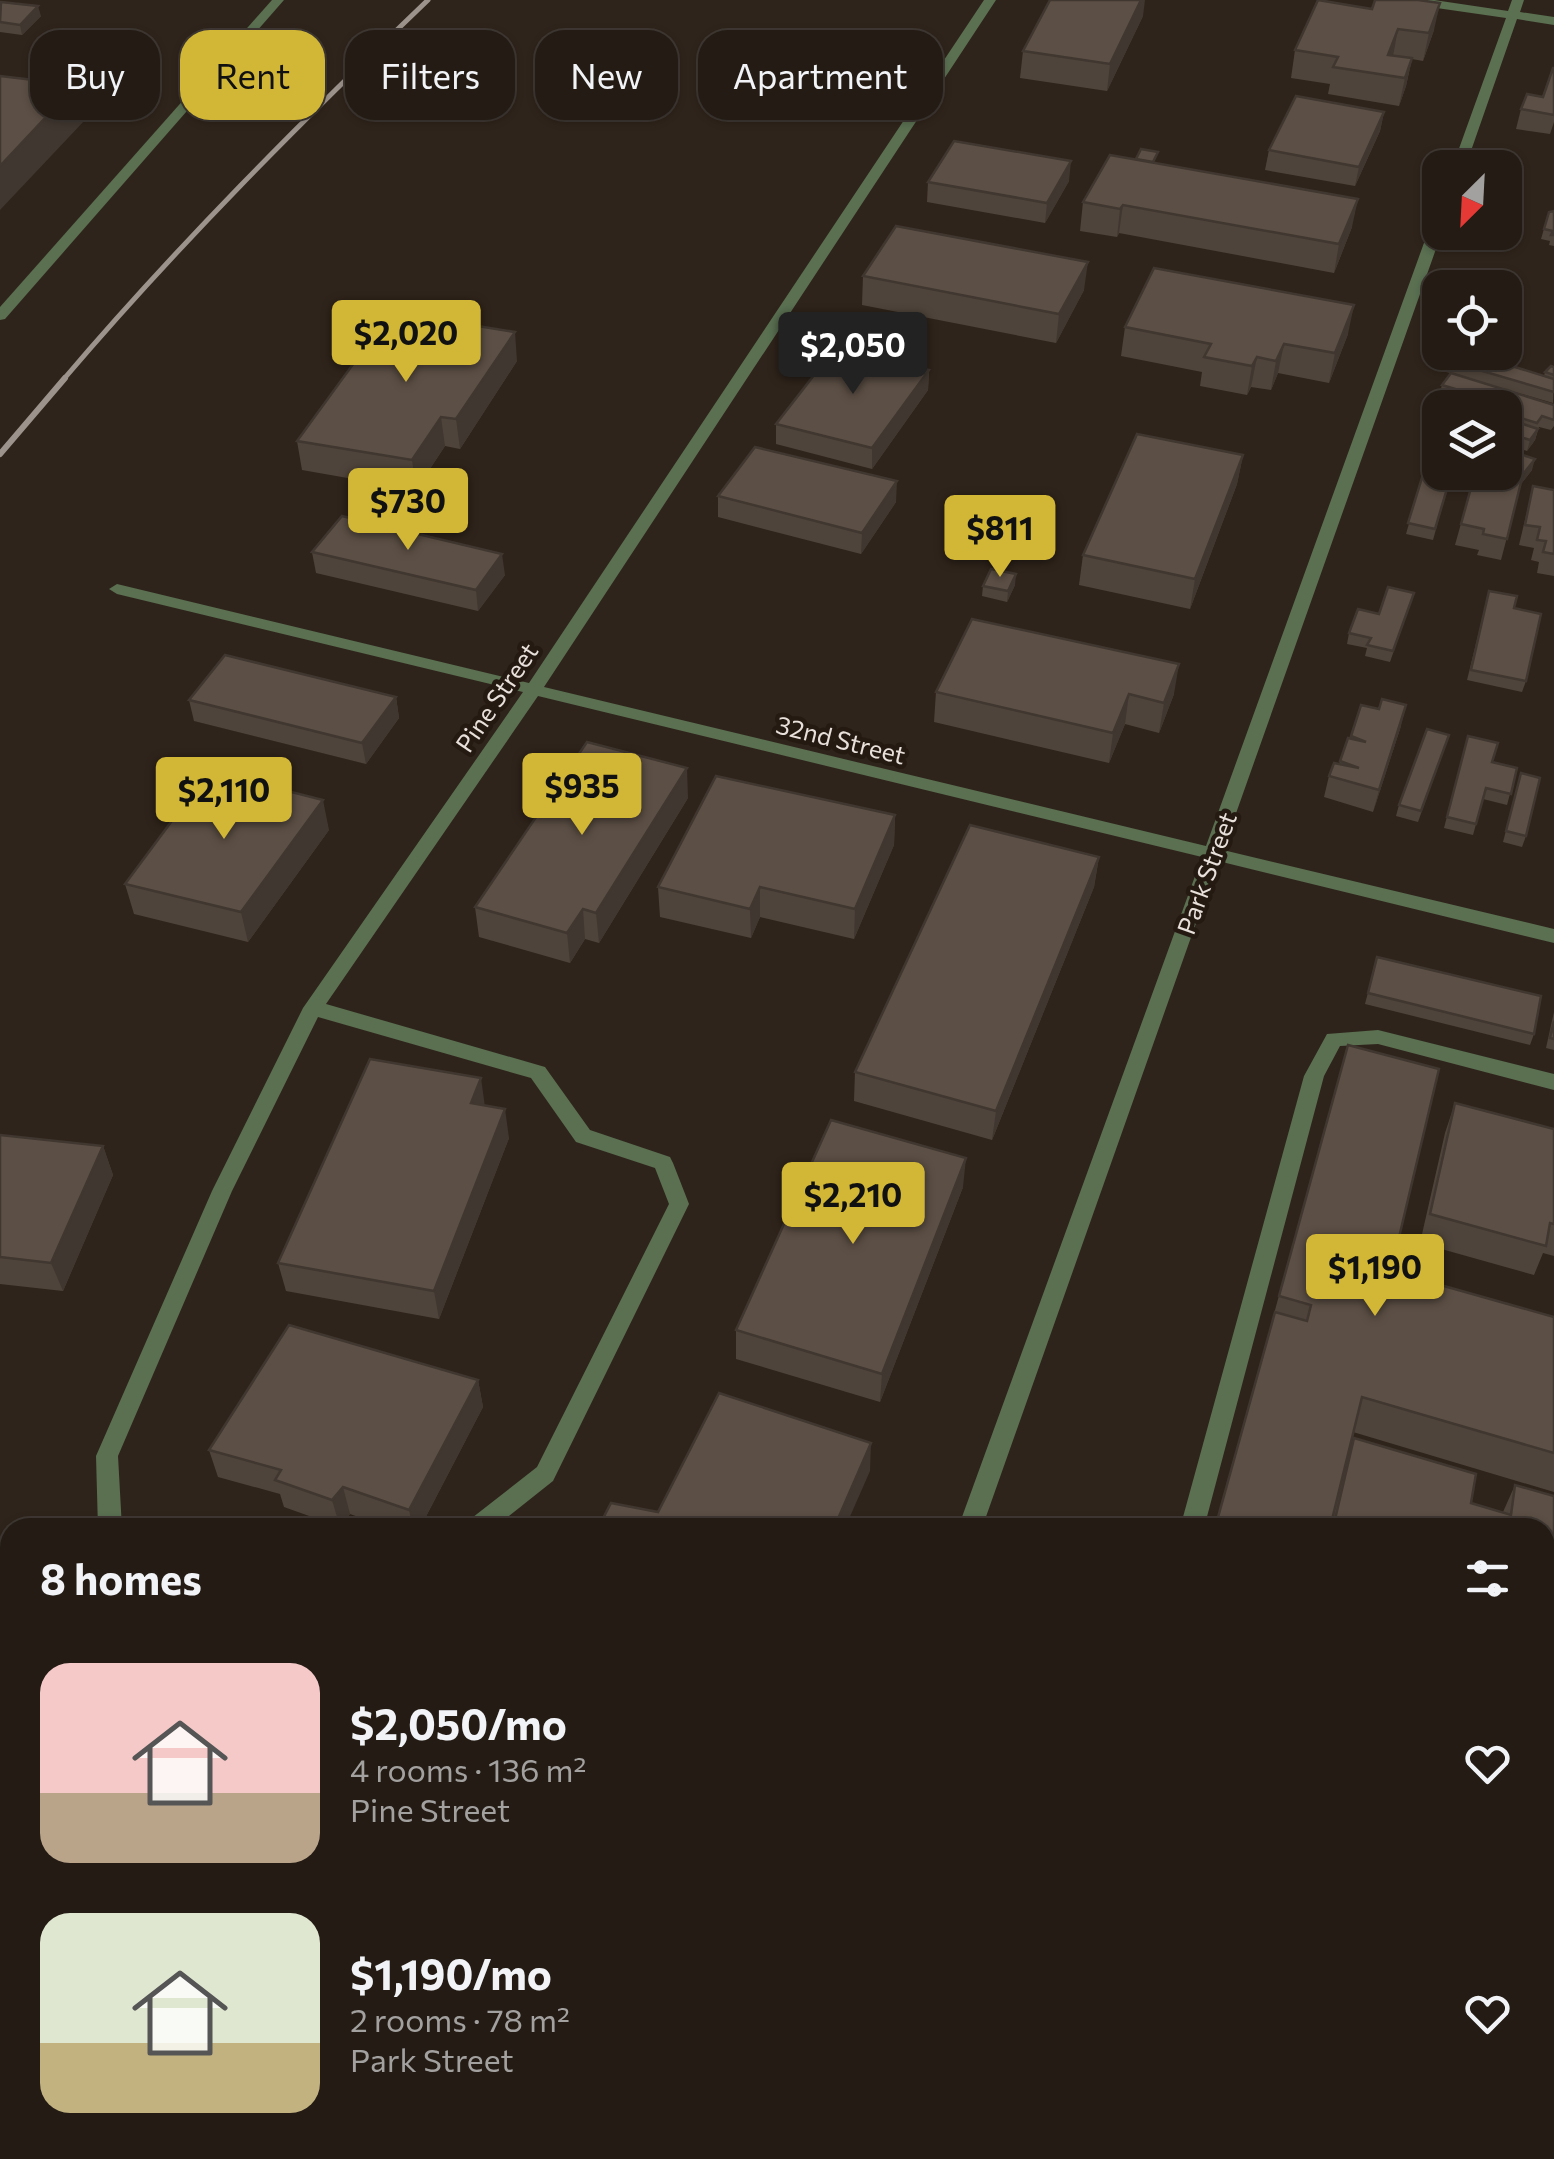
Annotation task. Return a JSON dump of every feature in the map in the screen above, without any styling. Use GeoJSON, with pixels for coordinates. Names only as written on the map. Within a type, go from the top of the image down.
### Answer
{"type":"FeatureCollection","features":[{"type":"Feature","properties":{"kind":"street"},"geometry":{"type":"LineString","coordinates":[[0,316],[278,0]]}},
{"type":"Feature","properties":{"kind":"street","name":"Pine Street"},"geometry":{"type":"LineString","coordinates":[[110,1518],[107,1456],[222,1192],[312,1008],[532,690],[990,0]]}},
{"type":"Feature","properties":{"kind":"street"},"geometry":{"type":"LineString","coordinates":[[1409,0],[1554,21]]}},
{"type":"Feature","properties":{"kind":"street"},"geometry":{"type":"LineString","coordinates":[[1464,150],[1518,0]]}},
{"type":"Feature","properties":{"kind":"street","name":"Park Street"},"geometry":{"type":"LineString","coordinates":[[974,1518],[1429,250]]}},
{"type":"Feature","properties":{"kind":"street","name":"32nd Street"},"geometry":{"type":"LineString","coordinates":[[116,590],[1554,936]]}},
{"type":"Feature","properties":{"kind":"street"},"geometry":{"type":"LineString","coordinates":[[312,1008],[538,1072],[583,1136],[662,1163],[680,1204],[545,1474],[489,1518]]}},
{"type":"Feature","properties":{"kind":"street"},"geometry":{"type":"LineString","coordinates":[[1195,1518],[1314,1076],[1334,1039],[1378,1037],[1554,1082]]}},
{"type":"Feature","properties":{"kind":"building"},"geometry":{"type":"Polygon","coordinates":[[[1050,0],[1141,0],[1110,64],[1023,51],[1050,0]]]}},
{"type":"Feature","properties":{"kind":"building"},"geometry":{"type":"Polygon","coordinates":[[[1318,0],[1372,9],[1375,0],[1440,3],[1429,33],[1398,29],[1388,55],[1412,58],[1405,78],[1333,67],[1338,57],[1295,50],[1318,0]]]}},
{"type":"Feature","properties":{"kind":"building"},"geometry":{"type":"Polygon","coordinates":[[[1,2],[38,6],[20,25],[0,22],[1,2]]]}},
{"type":"Feature","properties":{"kind":"building"},"geometry":{"type":"Polygon","coordinates":[[[1553,68],[1554,115],[1521,109],[1527,94],[1543,97],[1553,68]]]}},
{"type":"Feature","properties":{"kind":"building"},"geometry":{"type":"Polygon","coordinates":[[[0,76],[30,80],[30,120],[43,120],[0,166],[0,76]]]}},
{"type":"Feature","properties":{"kind":"building"},"geometry":{"type":"Polygon","coordinates":[[[1296,96],[1384,112],[1359,167],[1269,150],[1296,96]]]}},
{"type":"Feature","properties":{"kind":"building"},"geometry":{"type":"Polygon","coordinates":[[[954,141],[1071,161],[1047,203],[928,182],[954,141]]]}},
{"type":"Feature","properties":{"kind":"building"},"geometry":{"type":"Polygon","coordinates":[[[1141,149],[1158,152],[1153,162],[1136,159],[1141,149]]]}},
{"type":"Feature","properties":{"kind":"building"},"geometry":{"type":"Polygon","coordinates":[[[1110,155],[1358,199],[1339,244],[1123,205],[1120,209],[1083,202],[1110,155]]]}},
{"type":"Feature","properties":{"kind":"building"},"geometry":{"type":"Polygon","coordinates":[[[1554,211],[1554,235],[1551,235],[1553,231],[1544,229],[1549,212],[1554,211]]]}},
{"type":"Feature","properties":{"kind":"building"},"geometry":{"type":"Polygon","coordinates":[[[896,226],[1088,262],[1059,314],[863,276],[896,226]]]}},
{"type":"Feature","properties":{"kind":"building"},"geometry":{"type":"Polygon","coordinates":[[[1154,268],[1354,305],[1335,353],[1284,344],[1276,361],[1257,357],[1252,366],[1204,357],[1211,344],[1125,327],[1154,268]]]}},
{"type":"Feature","properties":{"kind":"building"},"geometry":{"type":"Polygon","coordinates":[[[391,312],[515,332],[456,419],[441,417],[412,460],[297,441],[391,312]]]}},
{"type":"Feature","properties":{"kind":"building"},"geometry":{"type":"Polygon","coordinates":[[[836,347],[929,370],[872,448],[776,424],[836,347]]]}},
{"type":"Feature","properties":{"kind":"building"},"geometry":{"type":"Polygon","coordinates":[[[1522,369],[1554,379],[1554,392],[1479,370],[1522,369]]]}},
{"type":"Feature","properties":{"kind":"building"},"geometry":{"type":"Polygon","coordinates":[[[1451,373],[1506,390],[1458,390],[1442,385],[1451,373]]]}},
{"type":"Feature","properties":{"kind":"building"},"geometry":{"type":"Polygon","coordinates":[[[1522,395],[1554,405],[1554,420],[1542,416],[1537,423],[1522,418],[1522,395]]]}},
{"type":"Feature","properties":{"kind":"building"},"geometry":{"type":"Polygon","coordinates":[[[1522,424],[1538,429],[1530,440],[1522,437],[1522,424]]]}},
{"type":"Feature","properties":{"kind":"building"},"geometry":{"type":"Polygon","coordinates":[[[1137,434],[1243,455],[1195,579],[1083,555],[1137,434]]]}},
{"type":"Feature","properties":{"kind":"building"},"geometry":{"type":"Polygon","coordinates":[[[755,447],[897,481],[862,533],[718,496],[755,447]]]}},
{"type":"Feature","properties":{"kind":"building"},"geometry":{"type":"Polygon","coordinates":[[[1522,455],[1535,459],[1522,472],[1522,455]]]}},
{"type":"Feature","properties":{"kind":"building"},"geometry":{"type":"Polygon","coordinates":[[[1422,478],[1422,490],[1447,490],[1435,529],[1408,523],[1422,478]]]}},
{"type":"Feature","properties":{"kind":"building"},"geometry":{"type":"Polygon","coordinates":[[[1533,486],[1554,490],[1554,554],[1543,552],[1546,541],[1537,540],[1540,527],[1525,525],[1533,486]]]}},
{"type":"Feature","properties":{"kind":"building"},"geometry":{"type":"Polygon","coordinates":[[[1470,490],[1519,490],[1507,539],[1461,524],[1470,490]]]}},
{"type":"Feature","properties":{"kind":"building"},"geometry":{"type":"Polygon","coordinates":[[[342,516],[502,554],[476,590],[312,552],[342,516]]]}},
{"type":"Feature","properties":{"kind":"building"},"geometry":{"type":"Polygon","coordinates":[[[991,569],[1016,574],[1008,591],[983,586],[991,569]]]}},
{"type":"Feature","properties":{"kind":"building"},"geometry":{"type":"Polygon","coordinates":[[[1388,587],[1414,593],[1393,651],[1367,645],[1371,638],[1349,633],[1358,609],[1379,614],[1388,587]]]}},
{"type":"Feature","properties":{"kind":"building"},"geometry":{"type":"Polygon","coordinates":[[[1489,591],[1517,596],[1514,608],[1541,614],[1526,681],[1471,670],[1489,591]]]}},
{"type":"Feature","properties":{"kind":"building"},"geometry":{"type":"Polygon","coordinates":[[[972,619],[1179,664],[1164,703],[1129,694],[1113,733],[936,692],[972,619]]]}},
{"type":"Feature","properties":{"kind":"building"},"geometry":{"type":"Polygon","coordinates":[[[225,655],[396,697],[362,743],[189,700],[225,655]]]}},
{"type":"Feature","properties":{"kind":"building"},"geometry":{"type":"Polygon","coordinates":[[[1382,699],[1406,705],[1379,790],[1329,776],[1334,763],[1359,768],[1340,761],[1348,738],[1366,742],[1351,736],[1361,705],[1379,709],[1382,699]]]}},
{"type":"Feature","properties":{"kind":"building"},"geometry":{"type":"Polygon","coordinates":[[[1427,729],[1449,735],[1421,811],[1399,805],[1427,729]]]}},
{"type":"Feature","properties":{"kind":"building"},"geometry":{"type":"Polygon","coordinates":[[[1468,736],[1498,743],[1492,762],[1517,768],[1511,794],[1486,788],[1476,824],[1447,817],[1468,736]]]}},
{"type":"Feature","properties":{"kind":"building"},"geometry":{"type":"Polygon","coordinates":[[[587,742],[687,768],[596,913],[583,909],[567,933],[475,907],[587,742]]]}},
{"type":"Feature","properties":{"kind":"building"},"geometry":{"type":"Polygon","coordinates":[[[209,771],[323,800],[241,912],[125,884],[209,771]]]}},
{"type":"Feature","properties":{"kind":"building"},"geometry":{"type":"Polygon","coordinates":[[[1521,773],[1540,778],[1526,836],[1506,831],[1521,773]]]}},
{"type":"Feature","properties":{"kind":"building"},"geometry":{"type":"Polygon","coordinates":[[[716,776],[895,815],[855,909],[760,887],[750,909],[658,887],[716,776]]]}},
{"type":"Feature","properties":{"kind":"building"},"geometry":{"type":"Polygon","coordinates":[[[970,825],[1099,857],[996,1111],[855,1072],[970,825]]]}},
{"type":"Feature","properties":{"kind":"building"},"geometry":{"type":"Polygon","coordinates":[[[1377,957],[1541,996],[1534,1034],[1368,993],[1377,957]]]}},
{"type":"Feature","properties":{"kind":"building"},"geometry":{"type":"Polygon","coordinates":[[[1348,1045],[1439,1069],[1391,1271],[1554,1317],[1554,1453],[1362,1397],[1332,1518],[1218,1518],[1275,1312],[1307,1321],[1311,1305],[1279,1296],[1348,1045]]]}},
{"type":"Feature","properties":{"kind":"building"},"geometry":{"type":"Polygon","coordinates":[[[370,1059],[481,1078],[471,1103],[505,1109],[434,1291],[278,1263],[370,1059]]]}},
{"type":"Feature","properties":{"kind":"building"},"geometry":{"type":"Polygon","coordinates":[[[1455,1103],[1554,1129],[1554,1224],[1550,1223],[1546,1246],[1430,1214],[1455,1103]]]}},
{"type":"Feature","properties":{"kind":"building"},"geometry":{"type":"Polygon","coordinates":[[[831,1120],[966,1158],[882,1374],[736,1330],[831,1120]]]}},
{"type":"Feature","properties":{"kind":"building"},"geometry":{"type":"Polygon","coordinates":[[[0,1135],[103,1146],[51,1263],[0,1257],[0,1135]]]}},
{"type":"Feature","properties":{"kind":"building"},"geometry":{"type":"Polygon","coordinates":[[[289,1325],[478,1380],[409,1510],[343,1487],[332,1500],[275,1480],[281,1470],[209,1450],[289,1325]]]}},
{"type":"Feature","properties":{"kind":"building"},"geometry":{"type":"Polygon","coordinates":[[[719,1393],[871,1443],[838,1518],[603,1518],[611,1503],[658,1512],[719,1393]]]}},
{"type":"Feature","properties":{"kind":"building"},"geometry":{"type":"Polygon","coordinates":[[[1354,1438],[1476,1474],[1471,1503],[1511,1515],[1515,1485],[1554,1496],[1554,1518],[1335,1518],[1354,1438]]]}},
{"type":"Feature","properties":{"kind":"railway"},"geometry":{"type":"LineString","coordinates":[[63,380],[241,186],[428,0]]}},
{"type":"Feature","properties":{"kind":"railway"},"geometry":{"type":"LineString","coordinates":[[0,454],[65,378]]}}]}
